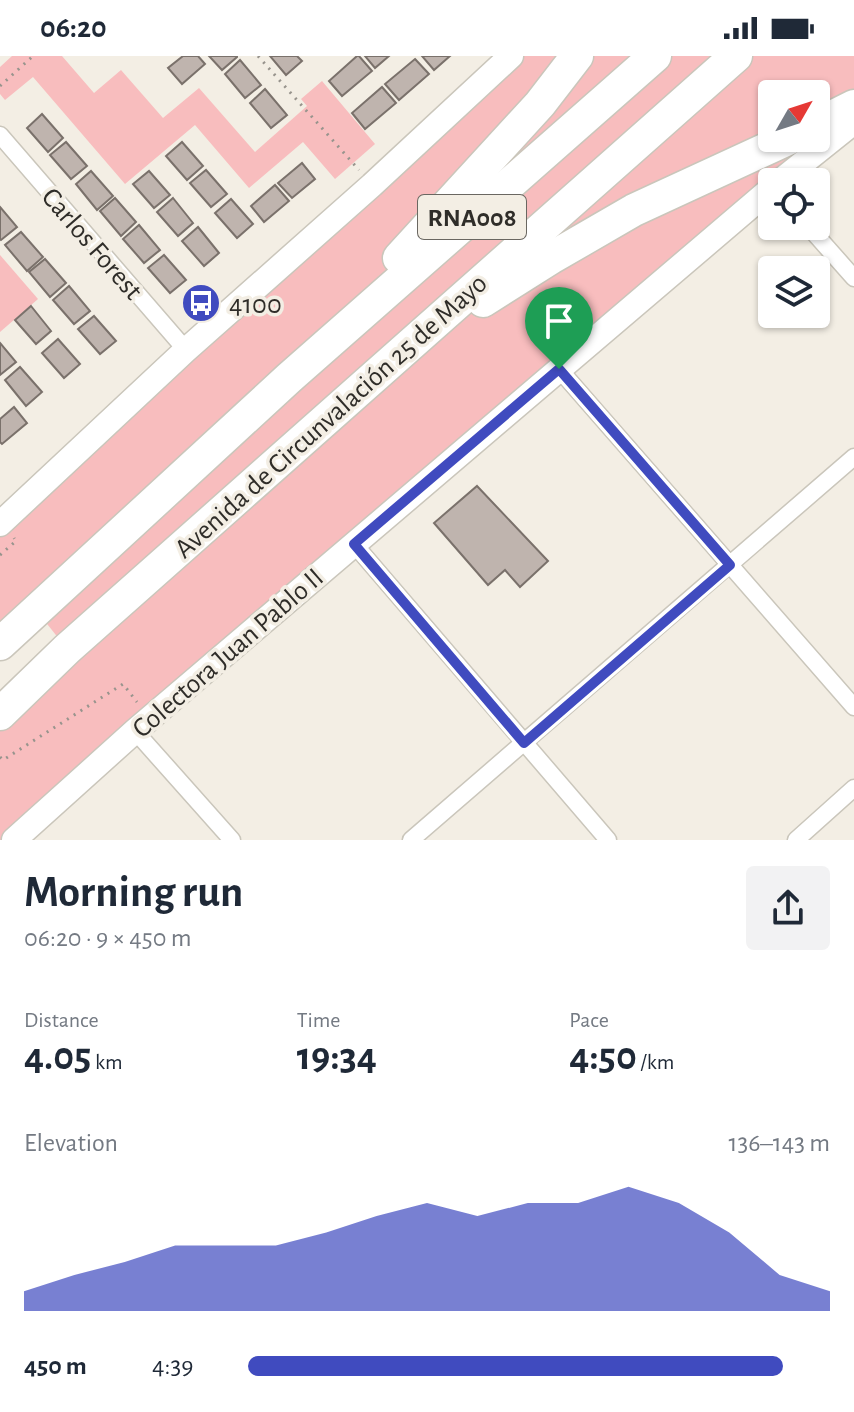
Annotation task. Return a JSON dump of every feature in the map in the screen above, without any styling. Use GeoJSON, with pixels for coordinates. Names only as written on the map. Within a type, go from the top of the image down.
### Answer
{"type":"FeatureCollection","features":[{"type":"Feature","properties":{"kind":"highway"},"geometry":{"type":"LineString","coordinates":[[289,378],[540,104],[577,56]]}},
{"type":"Feature","properties":{"kind":"highway","name":"Avenida de Circunvalación 25 de Mayo"},"geometry":{"type":"LineString","coordinates":[[0,644],[289,378],[655,56]]}},
{"type":"Feature","properties":{"kind":"highway","name":"Avenida de Circunvalación 25 de Mayo"},"geometry":{"type":"LineString","coordinates":[[0,714],[67,649],[736,56]]}},
{"type":"Feature","properties":{"kind":"highway"},"geometry":{"type":"LineString","coordinates":[[830,118],[854,106]]}},
{"type":"Feature","properties":{"kind":"highway"},"geometry":{"type":"LineString","coordinates":[[384,368],[551,258],[620,218],[760,152]]}},
{"type":"Feature","properties":{"kind":"main road"},"geometry":{"type":"LineString","coordinates":[[8,533],[186,350],[372,185],[511,56]]}},
{"type":"Feature","properties":{"kind":"main road"},"geometry":{"type":"LineString","coordinates":[[796,168],[854,122]]}},
{"type":"Feature","properties":{"kind":"main road","name":"Colectora Juan Pablo II"},"geometry":{"type":"LineString","coordinates":[[14,840],[142,724],[758,200]]}},
{"type":"Feature","properties":{"kind":"street","name":"Carlos Forest"},"geometry":{"type":"LineString","coordinates":[[0,135],[186,350]]}},
{"type":"Feature","properties":{"kind":"street"},"geometry":{"type":"LineString","coordinates":[[820,240],[854,278]]}},
{"type":"Feature","properties":{"kind":"street"},"geometry":{"type":"LineString","coordinates":[[559,369],[854,707]]}},
{"type":"Feature","properties":{"kind":"street"},"geometry":{"type":"LineString","coordinates":[[411,840],[854,457]]}},
{"type":"Feature","properties":{"kind":"street"},"geometry":{"type":"LineString","coordinates":[[354,544],[608,840]]}},
{"type":"Feature","properties":{"kind":"street"},"geometry":{"type":"LineString","coordinates":[[142,724],[232,840]]}},
{"type":"Feature","properties":{"kind":"street"},"geometry":{"type":"LineString","coordinates":[[796,840],[854,788]]}},
{"type":"Feature","properties":{"kind":"path"},"geometry":{"type":"LineString","coordinates":[[0,86],[33,56]]}},
{"type":"Feature","properties":{"kind":"path"},"geometry":{"type":"LineString","coordinates":[[258,56],[372,185]]}},
{"type":"Feature","properties":{"kind":"path"},"geometry":{"type":"LineString","coordinates":[[0,555],[8,533]]}},
{"type":"Feature","properties":{"kind":"path"},"geometry":{"type":"LineString","coordinates":[[0,757],[3,760],[123,684],[142,724]]}},
{"type":"Feature","properties":{"kind":"shaded area"},"geometry":{"type":"Polygon","coordinates":[[[12,56],[62,56],[94,93],[121,70],[163,118],[199,88],[255,152],[307,106],[301,99],[322,81],[375,144],[335,179],[303,142],[249,188],[195,125],[125,184],[33,77],[5,100],[0,94],[0,67],[12,56]]]}},
{"type":"Feature","properties":{"kind":"shaded area"},"geometry":{"type":"Polygon","coordinates":[[[511,56],[854,56],[854,122],[830,143],[830,80],[758,80],[758,152],[819,152],[800,168],[758,168],[758,204],[14,840],[0,840],[0,714],[67,649],[36,610],[0,644],[0,524],[511,56]]]}},
{"type":"Feature","properties":{"kind":"shaded area"},"geometry":{"type":"Polygon","coordinates":[[[0,255],[38,299],[0,332],[0,255]]]}},
{"type":"Feature","properties":{"kind":"building"},"geometry":{"type":"Polygon","coordinates":[[[183,56],[198,56],[205,64],[182,84],[168,68],[183,56]]]}},
{"type":"Feature","properties":{"kind":"building"},"geometry":{"type":"Polygon","coordinates":[[[209,56],[237,56],[237,57],[222,70],[209,56]]]}},
{"type":"Feature","properties":{"kind":"building"},"geometry":{"type":"Polygon","coordinates":[[[270,56],[297,56],[302,61],[286,75],[270,56]]]}},
{"type":"Feature","properties":{"kind":"building"},"geometry":{"type":"Polygon","coordinates":[[[357,56],[372,71],[342,96],[329,81],[357,56]]]}},
{"type":"Feature","properties":{"kind":"building"},"geometry":{"type":"Polygon","coordinates":[[[365,56],[389,56],[375,68],[365,56]]]}},
{"type":"Feature","properties":{"kind":"building"},"geometry":{"type":"Polygon","coordinates":[[[422,56],[450,56],[434,70],[422,56]]]}},
{"type":"Feature","properties":{"kind":"building"},"geometry":{"type":"Polygon","coordinates":[[[415,59],[429,74],[399,100],[385,84],[415,59]]]}},
{"type":"Feature","properties":{"kind":"building"},"geometry":{"type":"Polygon","coordinates":[[[240,60],[261,85],[245,98],[225,74],[240,60]]]}},
{"type":"Feature","properties":{"kind":"building"},"geometry":{"type":"Polygon","coordinates":[[[382,87],[396,103],[365,129],[352,113],[382,87]]]}},
{"type":"Feature","properties":{"kind":"building"},"geometry":{"type":"Polygon","coordinates":[[[265,89],[287,115],[271,128],[250,103],[265,89]]]}},
{"type":"Feature","properties":{"kind":"building"},"geometry":{"type":"Polygon","coordinates":[[[42,114],[63,138],[48,152],[27,128],[42,114]]]}},
{"type":"Feature","properties":{"kind":"building"},"geometry":{"type":"Polygon","coordinates":[[[66,142],[87,166],[71,179],[50,155],[66,142]]]}},
{"type":"Feature","properties":{"kind":"building"},"geometry":{"type":"Polygon","coordinates":[[[182,142],[203,166],[187,180],[166,156],[182,142]]]}},
{"type":"Feature","properties":{"kind":"building"},"geometry":{"type":"Polygon","coordinates":[[[302,163],[315,179],[292,198],[278,183],[302,163]]]}},
{"type":"Feature","properties":{"kind":"building"},"geometry":{"type":"Polygon","coordinates":[[[206,170],[227,194],[211,207],[190,183],[206,170]]]}},
{"type":"Feature","properties":{"kind":"building"},"geometry":{"type":"Polygon","coordinates":[[[91,171],[113,196],[97,210],[76,184],[91,171]]]}},
{"type":"Feature","properties":{"kind":"building"},"geometry":{"type":"Polygon","coordinates":[[[149,171],[170,195],[154,208],[133,184],[149,171]]]}},
{"type":"Feature","properties":{"kind":"building"},"geometry":{"type":"Polygon","coordinates":[[[275,185],[289,201],[264,222],[251,206],[275,185]]]}},
{"type":"Feature","properties":{"kind":"building"},"geometry":{"type":"Polygon","coordinates":[[[115,198],[136,222],[121,236],[100,211],[115,198]]]}},
{"type":"Feature","properties":{"kind":"building"},"geometry":{"type":"Polygon","coordinates":[[[173,198],[193,223],[178,236],[157,212],[173,198]]]}},
{"type":"Feature","properties":{"kind":"building"},"geometry":{"type":"Polygon","coordinates":[[[231,199],[253,224],[237,238],[215,213],[231,199]]]}},
{"type":"Feature","properties":{"kind":"building"},"geometry":{"type":"Polygon","coordinates":[[[0,207],[17,227],[1,240],[0,239],[0,207]]]}},
{"type":"Feature","properties":{"kind":"building"},"geometry":{"type":"Polygon","coordinates":[[[139,225],[160,250],[144,263],[123,239],[139,225]]]}},
{"type":"Feature","properties":{"kind":"building"},"geometry":{"type":"Polygon","coordinates":[[[198,227],[219,253],[204,266],[182,241],[198,227]]]}},
{"type":"Feature","properties":{"kind":"building"},"geometry":{"type":"Polygon","coordinates":[[[21,232],[43,257],[27,271],[5,245],[21,232]]]}},
{"type":"Feature","properties":{"kind":"building"},"geometry":{"type":"Polygon","coordinates":[[[164,255],[186,280],[170,293],[148,268],[164,255]]]}},
{"type":"Feature","properties":{"kind":"building"},"geometry":{"type":"Polygon","coordinates":[[[45,259],[66,283],[50,297],[29,272],[45,259]]]}},
{"type":"Feature","properties":{"kind":"building"},"geometry":{"type":"Polygon","coordinates":[[[69,286],[90,311],[74,324],[53,300],[69,286]]]}},
{"type":"Feature","properties":{"kind":"building"},"geometry":{"type":"Polygon","coordinates":[[[31,306],[51,331],[36,344],[15,320],[31,306]]]}},
{"type":"Feature","properties":{"kind":"building"},"geometry":{"type":"Polygon","coordinates":[[[94,316],[116,341],[100,354],[78,329],[94,316]]]}},
{"type":"Feature","properties":{"kind":"building"},"geometry":{"type":"Polygon","coordinates":[[[58,339],[80,364],[64,378],[42,353],[58,339]]]}},
{"type":"Feature","properties":{"kind":"building"},"geometry":{"type":"Polygon","coordinates":[[[0,343],[16,362],[0,375],[0,343]]]}},
{"type":"Feature","properties":{"kind":"building"},"geometry":{"type":"Polygon","coordinates":[[[20,367],[42,392],[26,406],[5,380],[20,367]]]}},
{"type":"Feature","properties":{"kind":"building"},"geometry":{"type":"Polygon","coordinates":[[[14,407],[27,423],[2,444],[0,419],[14,407]]]}},
{"type":"Feature","properties":{"kind":"building"},"geometry":{"type":"Polygon","coordinates":[[[477,486],[548,561],[520,587],[505,570],[488,585],[434,523],[477,486]]]}},
{"type":"Feature","properties":{"kind":"place","name":"4100"},"geometry":{"type":"Point","coordinates":[201,303]}},
{"type":"Feature","properties":{"kind":"route"},"geometry":{"type":"LineString","coordinates":[[559,369],[730,565],[524,743],[354,544],[559,369]]}}]}
